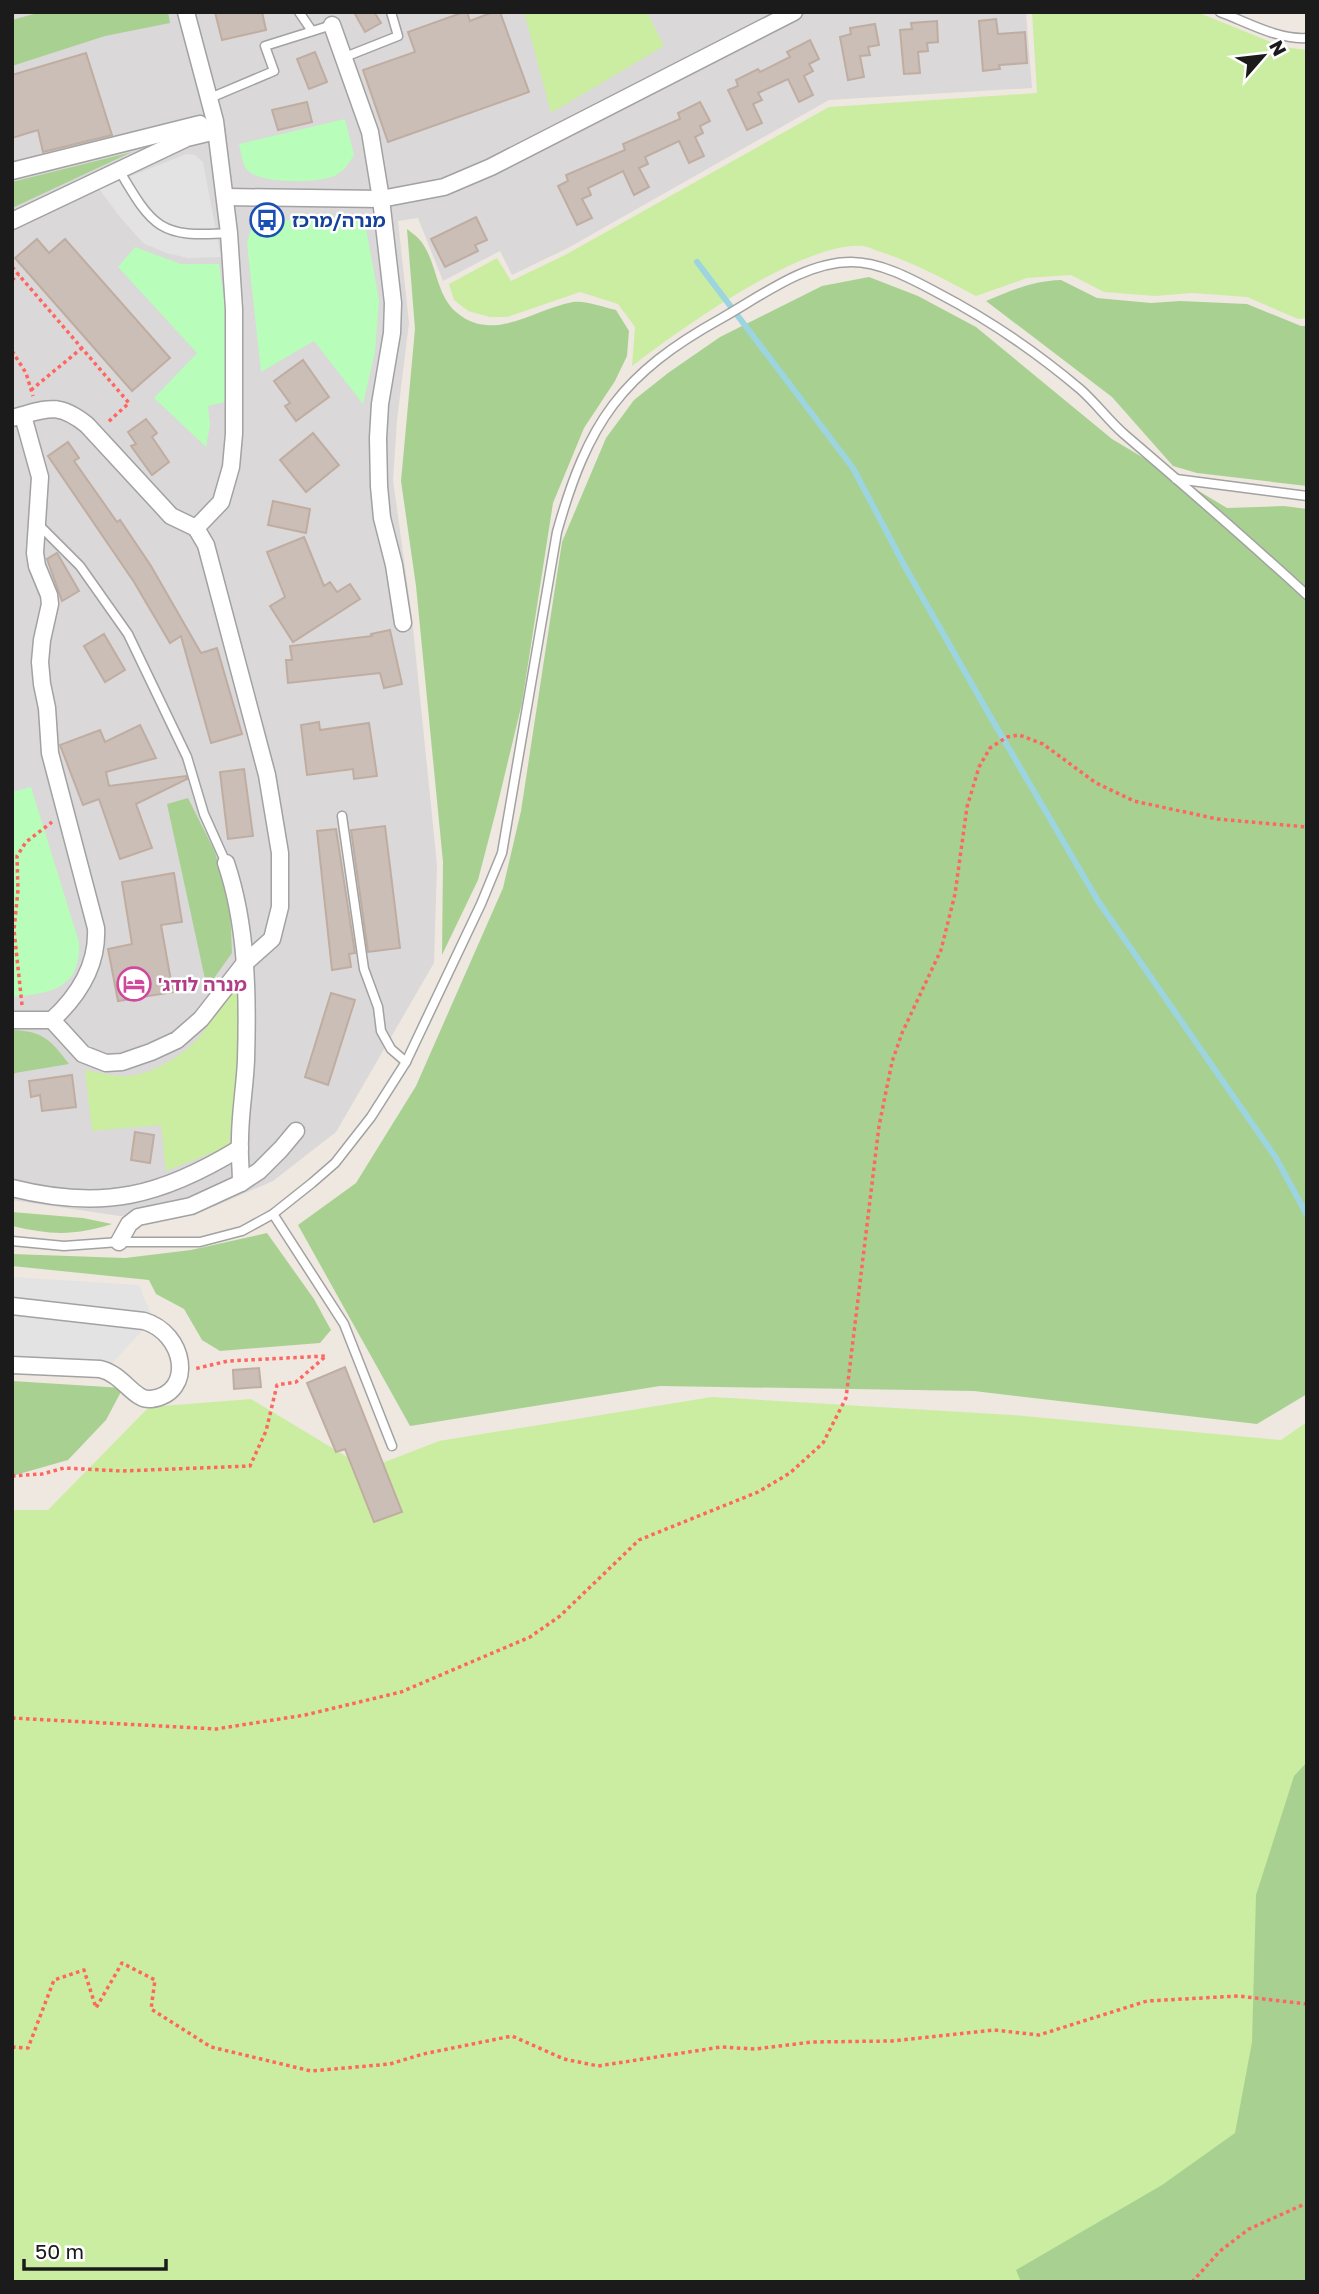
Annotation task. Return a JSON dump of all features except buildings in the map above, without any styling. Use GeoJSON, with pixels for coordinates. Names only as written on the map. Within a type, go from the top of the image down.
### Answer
{"type":"FeatureCollection","features":[{"type":"Feature","properties":{"kind":"street"},"geometry":{"type":"LineString","coordinates":[[186,12],[216,126],[229,233],[234,309],[234,434],[231,467],[221,502],[195,528]]}},
{"type":"Feature","properties":{"kind":"street"},"geometry":{"type":"LineString","coordinates":[[225,197],[382,199],[466,180],[794,12]]}},
{"type":"Feature","properties":{"kind":"street"},"geometry":{"type":"LineString","coordinates":[[332,25],[370,132],[382,199],[393,303],[392,333],[380,404],[379,486],[382,518],[394,565],[403,624]]}},
{"type":"Feature","properties":{"kind":"street"},"geometry":{"type":"LineString","coordinates":[[12,221],[216,126]]}},
{"type":"Feature","properties":{"kind":"street"},"geometry":{"type":"LineString","coordinates":[[12,171],[216,126]]}},
{"type":"Feature","properties":{"kind":"street"},"geometry":{"type":"LineString","coordinates":[[18,1020],[52,1020],[65,1009],[87,976],[97,940],[50,753],[47,708],[41,684],[40,650],[50,604],[49,594],[37,566],[40,477],[25,415],[58,408],[72,413],[95,434],[171,516],[195,528],[206,545],[267,775],[280,853],[280,907],[272,939],[244,964],[201,1019],[177,1040],[122,1062],[106,1063],[83,1054],[52,1020]]}},
{"type":"Feature","properties":{"kind":"street"},"geometry":{"type":"LineString","coordinates":[[226,863],[233,885],[244,964],[246,1061],[240,1148],[241,1183]]}},
{"type":"Feature","properties":{"kind":"street"},"geometry":{"type":"LineString","coordinates":[[119,1242],[129,1224],[138,1217],[191,1206],[241,1183],[259,1171],[296,1130]]}},
{"type":"Feature","properties":{"kind":"street"},"geometry":{"type":"LineString","coordinates":[[12,1188],[97,1200],[137,1195],[203,1169],[240,1148]]}},
{"type":"Feature","properties":{"kind":"street"},"geometry":{"type":"LineString","coordinates":[[12,1306],[156,1324],[165,1331],[180,1357],[175,1386],[163,1395],[149,1399],[138,1397],[113,1372],[12,1365]]}},
{"type":"Feature","properties":{"kind":"lane"},"geometry":{"type":"LineString","coordinates":[[299,12],[312,32]]}},
{"type":"Feature","properties":{"kind":"lane"},"geometry":{"type":"LineString","coordinates":[[345,57],[398,36],[391,12]]}},
{"type":"Feature","properties":{"kind":"lane"},"geometry":{"type":"LineString","coordinates":[[1220,12],[1296,39],[1307,38]]}},
{"type":"Feature","properties":{"kind":"lane"},"geometry":{"type":"LineString","coordinates":[[210,98],[274,71],[265,46],[332,25]]}},
{"type":"Feature","properties":{"kind":"lane"},"geometry":{"type":"LineString","coordinates":[[119,170],[150,218],[165,228],[199,235],[229,233]]}},
{"type":"Feature","properties":{"kind":"lane"},"geometry":{"type":"LineString","coordinates":[[12,1241],[64,1246],[119,1242],[200,1242],[242,1231],[273,1214],[335,1163],[371,1117],[406,1062],[481,904],[502,853],[557,532],[568,493],[588,445],[604,415],[627,386],[658,358],[699,331],[795,277],[824,264],[854,262],[888,270],[976,313],[1032,350],[1083,391],[1114,425],[1307,595]]}},
{"type":"Feature","properties":{"kind":"lane"},"geometry":{"type":"LineString","coordinates":[[1176,479],[1307,496]]}},
{"type":"Feature","properties":{"kind":"lane"},"geometry":{"type":"LineString","coordinates":[[37,523],[80,566],[128,634],[187,757],[204,814],[226,863]]}},
{"type":"Feature","properties":{"kind":"lane"},"geometry":{"type":"LineString","coordinates":[[342,816],[364,969],[378,1007],[382,1031],[391,1049],[406,1062]]}},
{"type":"Feature","properties":{"kind":"lane"},"geometry":{"type":"LineString","coordinates":[[273,1214],[344,1324],[392,1446]]}},
{"type":"Feature","properties":{"kind":"path"},"geometry":{"type":"LineString","coordinates":[[12,267],[129,403],[95,434]]}},
{"type":"Feature","properties":{"kind":"path"},"geometry":{"type":"LineString","coordinates":[[12,279],[19,274]]}},
{"type":"Feature","properties":{"kind":"path"},"geometry":{"type":"LineString","coordinates":[[31,390],[82,348]]}},
{"type":"Feature","properties":{"kind":"path"},"geometry":{"type":"LineString","coordinates":[[12,351],[26,373],[31,390],[25,415]]}},
{"type":"Feature","properties":{"kind":"path"},"geometry":{"type":"LineString","coordinates":[[12,1718],[216,1729],[305,1715],[401,1692],[530,1637],[560,1616],[639,1540],[758,1492],[790,1473],[823,1443],[846,1398],[879,1126],[892,1062],[902,1033],[941,950],[955,894],[967,807],[979,766],[990,748],[1007,737],[1019,736],[1043,744],[1096,783],[1134,801],[1217,819],[1307,827]]}},
{"type":"Feature","properties":{"kind":"path"},"geometry":{"type":"LineString","coordinates":[[18,1020],[14,930],[18,890],[17,856],[26,842],[65,812]]}},
{"type":"Feature","properties":{"kind":"path"},"geometry":{"type":"LineString","coordinates":[[12,1476],[42,1474],[64,1468],[122,1471],[250,1466],[265,1431],[277,1385],[296,1382],[326,1356],[228,1361],[179,1373]]}},
{"type":"Feature","properties":{"kind":"path"},"geometry":{"type":"LineString","coordinates":[[12,2047],[28,2048],[54,1980],[84,1970],[96,2008],[121,1964],[155,1980],[150,2009],[211,2047],[311,2071],[390,2064],[423,2054],[512,2036],[564,2059],[598,2066],[721,2047],[755,2049],[812,2042],[892,2041],[994,2031],[1039,2035],[1147,2001],[1238,1996],[1307,2004]]}},
{"type":"Feature","properties":{"kind":"path"},"geometry":{"type":"LineString","coordinates":[[1192,2282],[1220,2251],[1248,2229],[1307,2203]]}},
{"type":"Feature","properties":{"kind":"shaded area"},"geometry":{"type":"Polygon","coordinates":[[[12,12],[1026,12],[1032,88],[829,100],[568,248],[512,275],[500,251],[443,281],[418,218],[398,221],[409,323],[397,420],[393,480],[412,618],[437,865],[434,963],[336,1132],[273,1181],[213,1207],[120,1216],[12,1200],[12,12]]]}},
{"type":"Feature","properties":{"kind":"shaded area"},"geometry":{"type":"Polygon","coordinates":[[[186,154],[195,155],[203,162],[221,257],[188,258],[166,253],[143,243],[99,189],[186,154]]]}},
{"type":"Feature","properties":{"kind":"shaded area"},"geometry":{"type":"Polygon","coordinates":[[[12,1277],[139,1285],[153,1319],[102,1374],[12,1367],[12,1277]]]}},
{"type":"Feature","properties":{"kind":"green space"},"geometry":{"type":"Polygon","coordinates":[[[41,12],[168,12],[170,23],[105,36],[12,66],[12,20],[41,12]]]}},
{"type":"Feature","properties":{"kind":"green space"},"geometry":{"type":"Polygon","coordinates":[[[524,12],[647,12],[664,46],[551,113],[524,12]]]}},
{"type":"Feature","properties":{"kind":"green space"},"geometry":{"type":"Polygon","coordinates":[[[1032,12],[1197,12],[1283,47],[1307,50],[1307,318],[1298,319],[1247,297],[1192,293],[1155,296],[1104,292],[1071,275],[1027,278],[976,296],[919,267],[863,246],[838,248],[808,257],[776,272],[710,310],[632,366],[635,327],[618,304],[580,292],[507,317],[490,317],[468,311],[454,300],[449,284],[497,258],[511,281],[565,255],[829,107],[1037,93],[1032,12]]]}},
{"type":"Feature","properties":{"kind":"green space"},"geometry":{"type":"Polygon","coordinates":[[[345,119],[354,155],[336,175],[317,180],[276,180],[254,175],[245,167],[239,144],[345,119]]]}},
{"type":"Feature","properties":{"kind":"green space"},"geometry":{"type":"Polygon","coordinates":[[[132,152],[12,208],[12,182],[132,152]]]}},
{"type":"Feature","properties":{"kind":"green space"},"geometry":{"type":"Polygon","coordinates":[[[364,217],[379,300],[375,352],[363,404],[314,341],[261,372],[247,243],[251,229],[259,221],[364,217]]]}},
{"type":"Feature","properties":{"kind":"green space"},"geometry":{"type":"Polygon","coordinates":[[[407,229],[425,247],[449,305],[470,321],[499,325],[578,302],[616,310],[629,331],[627,356],[615,381],[584,428],[553,503],[522,703],[496,811],[478,880],[442,955],[443,862],[416,586],[401,481],[415,329],[407,229]]]}},
{"type":"Feature","properties":{"kind":"green space"},"geometry":{"type":"Polygon","coordinates":[[[135,247],[181,264],[219,264],[226,313],[229,401],[208,406],[210,425],[206,447],[154,398],[197,353],[118,267],[135,247]]]}},
{"type":"Feature","properties":{"kind":"green space"},"geometry":{"type":"Polygon","coordinates":[[[869,277],[918,296],[976,327],[1112,439],[1227,508],[1284,506],[1307,509],[1307,1394],[1257,1424],[974,1391],[660,1386],[410,1426],[298,1225],[356,1183],[416,1086],[503,888],[521,811],[562,542],[606,438],[634,400],[720,337],[822,286],[869,277]]]}},
{"type":"Feature","properties":{"kind":"green space"},"geometry":{"type":"Polygon","coordinates":[[[1061,280],[1097,298],[1151,303],[1180,301],[1247,304],[1307,326],[1307,486],[1197,473],[1173,466],[1112,397],[986,301],[1032,284],[1061,280]]]}},
{"type":"Feature","properties":{"kind":"green space"},"geometry":{"type":"Polygon","coordinates":[[[31,787],[79,942],[78,958],[75,970],[61,986],[12,997],[12,792],[31,787]]]}},
{"type":"Feature","properties":{"kind":"green space"},"geometry":{"type":"Polygon","coordinates":[[[188,798],[215,852],[230,905],[232,953],[207,988],[167,804],[188,798]]]}},
{"type":"Feature","properties":{"kind":"green space"},"geometry":{"type":"Polygon","coordinates":[[[236,991],[241,1029],[229,1146],[166,1171],[161,1125],[92,1131],[85,1070],[109,1075],[134,1075],[170,1061],[200,1037],[222,1002],[236,991]]]}},
{"type":"Feature","properties":{"kind":"green space"},"geometry":{"type":"Polygon","coordinates":[[[12,1030],[31,1032],[45,1038],[69,1064],[15,1073],[12,1079],[12,1030]]]}},
{"type":"Feature","properties":{"kind":"green space"},"geometry":{"type":"Polygon","coordinates":[[[12,1212],[83,1218],[112,1224],[85,1231],[39,1231],[12,1226],[12,1212]]]}},
{"type":"Feature","properties":{"kind":"green space"},"geometry":{"type":"Polygon","coordinates":[[[267,1233],[314,1299],[331,1330],[320,1343],[220,1351],[202,1340],[184,1309],[156,1294],[149,1280],[12,1266],[12,1254],[125,1258],[191,1250],[267,1233]]]}},
{"type":"Feature","properties":{"kind":"green space"},"geometry":{"type":"Polygon","coordinates":[[[12,1381],[123,1388],[106,1420],[68,1460],[12,1476],[12,1381]]]}},
{"type":"Feature","properties":{"kind":"green space"},"geometry":{"type":"Polygon","coordinates":[[[712,1397],[1012,1415],[1281,1440],[1307,1422],[1307,2282],[12,2282],[12,1510],[48,1510],[149,1407],[251,1399],[367,1469],[439,1441],[712,1397]]]}},
{"type":"Feature","properties":{"kind":"green space"},"geometry":{"type":"Polygon","coordinates":[[[1307,1762],[1307,2282],[1021,2282],[1016,2270],[1162,2185],[1235,2133],[1252,2042],[1256,1895],[1294,1776],[1307,1762]]]}},
{"type":"Feature","properties":{"kind":"waterway"},"geometry":{"type":"LineString","coordinates":[[697,262],[853,468],[904,565],[1098,901],[1276,1158],[1307,1215]]}},
{"type":"Feature","properties":{"kind":"place","name":"מנרה/מרכז"},"geometry":{"type":"Point","coordinates":[267,220]}},
{"type":"Feature","properties":{"kind":"place","name":"'מנרה לודג"},"geometry":{"type":"Point","coordinates":[134,984]}}]}
